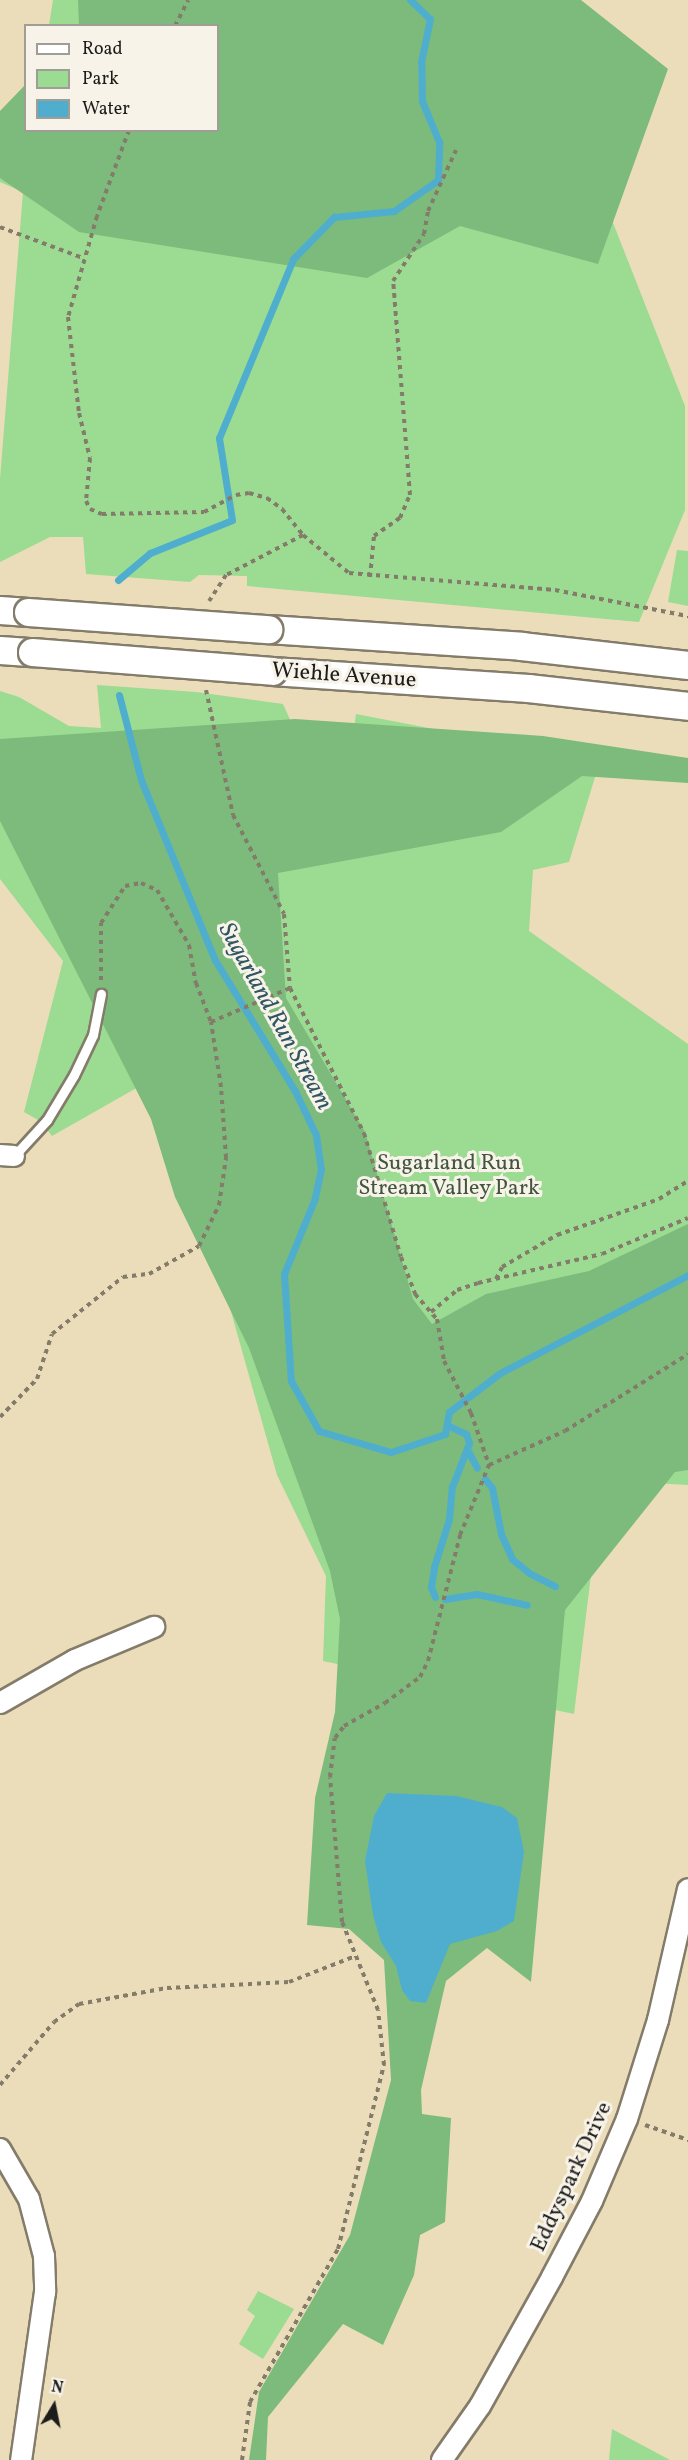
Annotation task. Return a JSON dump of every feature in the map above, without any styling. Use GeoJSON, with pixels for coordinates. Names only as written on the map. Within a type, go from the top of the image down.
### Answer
{"type":"FeatureCollection","features":[{"type":"Feature","properties":{"kind":"main road","name":"Wiehle Avenue"},"geometry":{"type":"LineString","coordinates":[[0,610],[521,646],[688,665]]}},
{"type":"Feature","properties":{"kind":"main road","name":"Wiehle Avenue"},"geometry":{"type":"LineString","coordinates":[[0,650],[528,688],[688,706]]}},
{"type":"Feature","properties":{"kind":"street"},"geometry":{"type":"LineString","coordinates":[[0,1703],[75,1660],[154,1627]]}},
{"type":"Feature","properties":{"kind":"street","name":"Eddyspark Drive"},"geometry":{"type":"LineString","coordinates":[[442,2460],[480,2406],[592,2201],[627,2119],[658,2020],[688,1889]]}},
{"type":"Feature","properties":{"kind":"street"},"geometry":{"type":"LineString","coordinates":[[0,2149],[29,2199],[44,2256],[45,2292],[21,2460]]}},
{"type":"Feature","properties":{"kind":"lane"},"geometry":{"type":"LineString","coordinates":[[7,1155],[46,1120],[74,1075],[93,1035],[101,994]]}},
{"type":"Feature","properties":{"kind":"path"},"geometry":{"type":"LineString","coordinates":[[176,24],[188,0]]}},
{"type":"Feature","properties":{"kind":"path"},"geometry":{"type":"LineString","coordinates":[[128,132],[83,258],[68,317],[79,413],[90,458],[87,501],[90,509],[102,514],[204,512],[236,495],[249,493],[267,498],[282,509],[303,535],[349,573],[555,590],[688,616]]}},
{"type":"Feature","properties":{"kind":"path"},"geometry":{"type":"LineString","coordinates":[[370,576],[374,536],[400,518],[410,495],[393,281],[424,234],[428,211],[456,150]]}},
{"type":"Feature","properties":{"kind":"path"},"geometry":{"type":"LineString","coordinates":[[0,227],[83,258]]}},
{"type":"Feature","properties":{"kind":"path"},"geometry":{"type":"LineString","coordinates":[[208,604],[226,574],[303,535]]}},
{"type":"Feature","properties":{"kind":"path"},"geometry":{"type":"LineString","coordinates":[[205,682],[234,815],[284,914],[290,988],[364,1133],[401,1257],[415,1294],[436,1319],[444,1361],[471,1413],[489,1465],[460,1535],[428,1661],[420,1677],[385,1703],[344,1726],[334,1738],[330,1777],[337,1889],[342,1922],[353,1957],[378,2010],[384,2065],[338,2249],[250,2402],[242,2460]]}},
{"type":"Feature","properties":{"kind":"path"},"geometry":{"type":"LineString","coordinates":[[0,1417],[37,1379],[52,1334],[123,1277],[149,1274],[199,1246],[219,1204],[226,1158],[221,1087],[211,1022],[196,983],[189,945],[157,890],[141,883],[125,886],[101,923],[101,994]]}},
{"type":"Feature","properties":{"kind":"path"},"geometry":{"type":"LineString","coordinates":[[211,1022],[290,988]]}},
{"type":"Feature","properties":{"kind":"path"},"geometry":{"type":"LineString","coordinates":[[496,1278],[502,1267],[557,1234],[659,1199],[688,1181]]}},
{"type":"Feature","properties":{"kind":"path"},"geometry":{"type":"LineString","coordinates":[[431,1312],[457,1290],[496,1278],[602,1254],[688,1218]]}},
{"type":"Feature","properties":{"kind":"path"},"geometry":{"type":"LineString","coordinates":[[489,1465],[565,1431],[688,1353]]}},
{"type":"Feature","properties":{"kind":"path"},"geometry":{"type":"LineString","coordinates":[[0,2085],[54,2022],[79,2004],[167,1988],[289,1982],[353,1957]]}},
{"type":"Feature","properties":{"kind":"path"},"geometry":{"type":"LineString","coordinates":[[627,2119],[688,2140]]}},
{"type":"Feature","properties":{"kind":"green space"},"geometry":{"type":"Polygon","coordinates":[[[53,0],[533,0],[597,182],[685,406],[685,510],[639,622],[247,586],[247,576],[199,575],[190,582],[86,574],[83,537],[50,537],[0,562],[0,479],[23,192],[0,182],[0,128],[24,128],[24,132],[219,132],[219,24],[49,24],[53,0]]]}},
{"type":"Feature","properties":{"kind":"green space"},"geometry":{"type":"Polygon","coordinates":[[[78,0],[581,0],[668,69],[598,264],[460,226],[367,278],[79,232],[0,178],[0,111],[24,86],[24,132],[219,132],[219,24],[79,24],[78,0]]]}},
{"type":"Feature","properties":{"kind":"green space"},"geometry":{"type":"Polygon","coordinates":[[[677,550],[688,551],[688,606],[668,602],[677,550]]]}},
{"type":"Feature","properties":{"kind":"green space","name":"Sugarland Run Stream Valley Park"},"geometry":{"type":"Polygon","coordinates":[[[97,685],[196,692],[283,704],[298,737],[352,742],[356,714],[600,761],[569,862],[533,870],[529,931],[688,1044],[688,1485],[616,1481],[595,1542],[574,1714],[323,1661],[326,1576],[277,1475],[219,1269],[177,1065],[52,1136],[40,1121],[24,1112],[63,961],[0,879],[0,691],[19,697],[69,726],[101,728],[97,685]]]}},
{"type":"Feature","properties":{"kind":"green space","name":"Sugarland Run Stream Valley Park"},"geometry":{"type":"Polygon","coordinates":[[[295,719],[543,736],[688,758],[688,783],[582,776],[501,832],[278,873],[286,998],[365,1132],[413,1299],[432,1324],[486,1294],[589,1271],[688,1224],[688,1470],[675,1472],[565,1610],[531,1982],[487,1948],[446,1981],[421,2090],[422,2114],[451,2118],[445,2222],[420,2235],[414,2275],[383,2345],[343,2324],[268,2417],[266,2460],[249,2460],[259,2392],[350,2235],[391,2080],[384,1960],[349,1929],[307,1925],[315,1798],[335,1712],[340,1619],[330,1571],[249,1348],[175,1197],[151,1119],[0,821],[0,739],[295,719]]]}},
{"type":"Feature","properties":{"kind":"green space"},"geometry":{"type":"Polygon","coordinates":[[[258,2291],[294,2309],[263,2359],[239,2344],[255,2316],[247,2310],[258,2291]]]}},
{"type":"Feature","properties":{"kind":"green space"},"geometry":{"type":"Polygon","coordinates":[[[612,2429],[670,2460],[609,2460],[612,2429]]]}},
{"type":"Feature","properties":{"kind":"water"},"geometry":{"type":"Polygon","coordinates":[[[387,1793],[456,1796],[502,1807],[517,1818],[524,1852],[514,1921],[497,1931],[450,1944],[426,2003],[410,2001],[402,1990],[396,1966],[381,1942],[373,1915],[365,1861],[374,1816],[387,1793]]]}},
{"type":"Feature","properties":{"kind":"waterway","name":"Sugarland Run Stream"},"geometry":{"type":"LineString","coordinates":[[118,580],[150,553],[232,520],[219,438],[293,259],[334,217],[394,211],[438,180],[439,142],[422,101],[421,62],[430,19],[410,0]]}},
{"type":"Feature","properties":{"kind":"waterway","name":"Sugarland Run Stream"},"geometry":{"type":"LineString","coordinates":[[119,695],[141,780],[215,960],[295,1091],[316,1135],[321,1169],[315,1198],[284,1274],[291,1381],[319,1431],[391,1452],[445,1434],[449,1412],[500,1373],[688,1275]]}},
{"type":"Feature","properties":{"kind":"waterway"},"geometry":{"type":"LineString","coordinates":[[435,1597],[431,1587],[434,1567],[449,1519],[452,1487],[469,1443],[466,1434],[447,1425]]}},
{"type":"Feature","properties":{"kind":"waterway"},"geometry":{"type":"LineString","coordinates":[[467,1449],[477,1468]]}},
{"type":"Feature","properties":{"kind":"waterway"},"geometry":{"type":"LineString","coordinates":[[485,1479],[492,1488],[501,1534],[512,1559],[529,1573],[555,1586]]}},
{"type":"Feature","properties":{"kind":"waterway"},"geometry":{"type":"LineString","coordinates":[[445,1599],[477,1594],[527,1605]]}}]}
